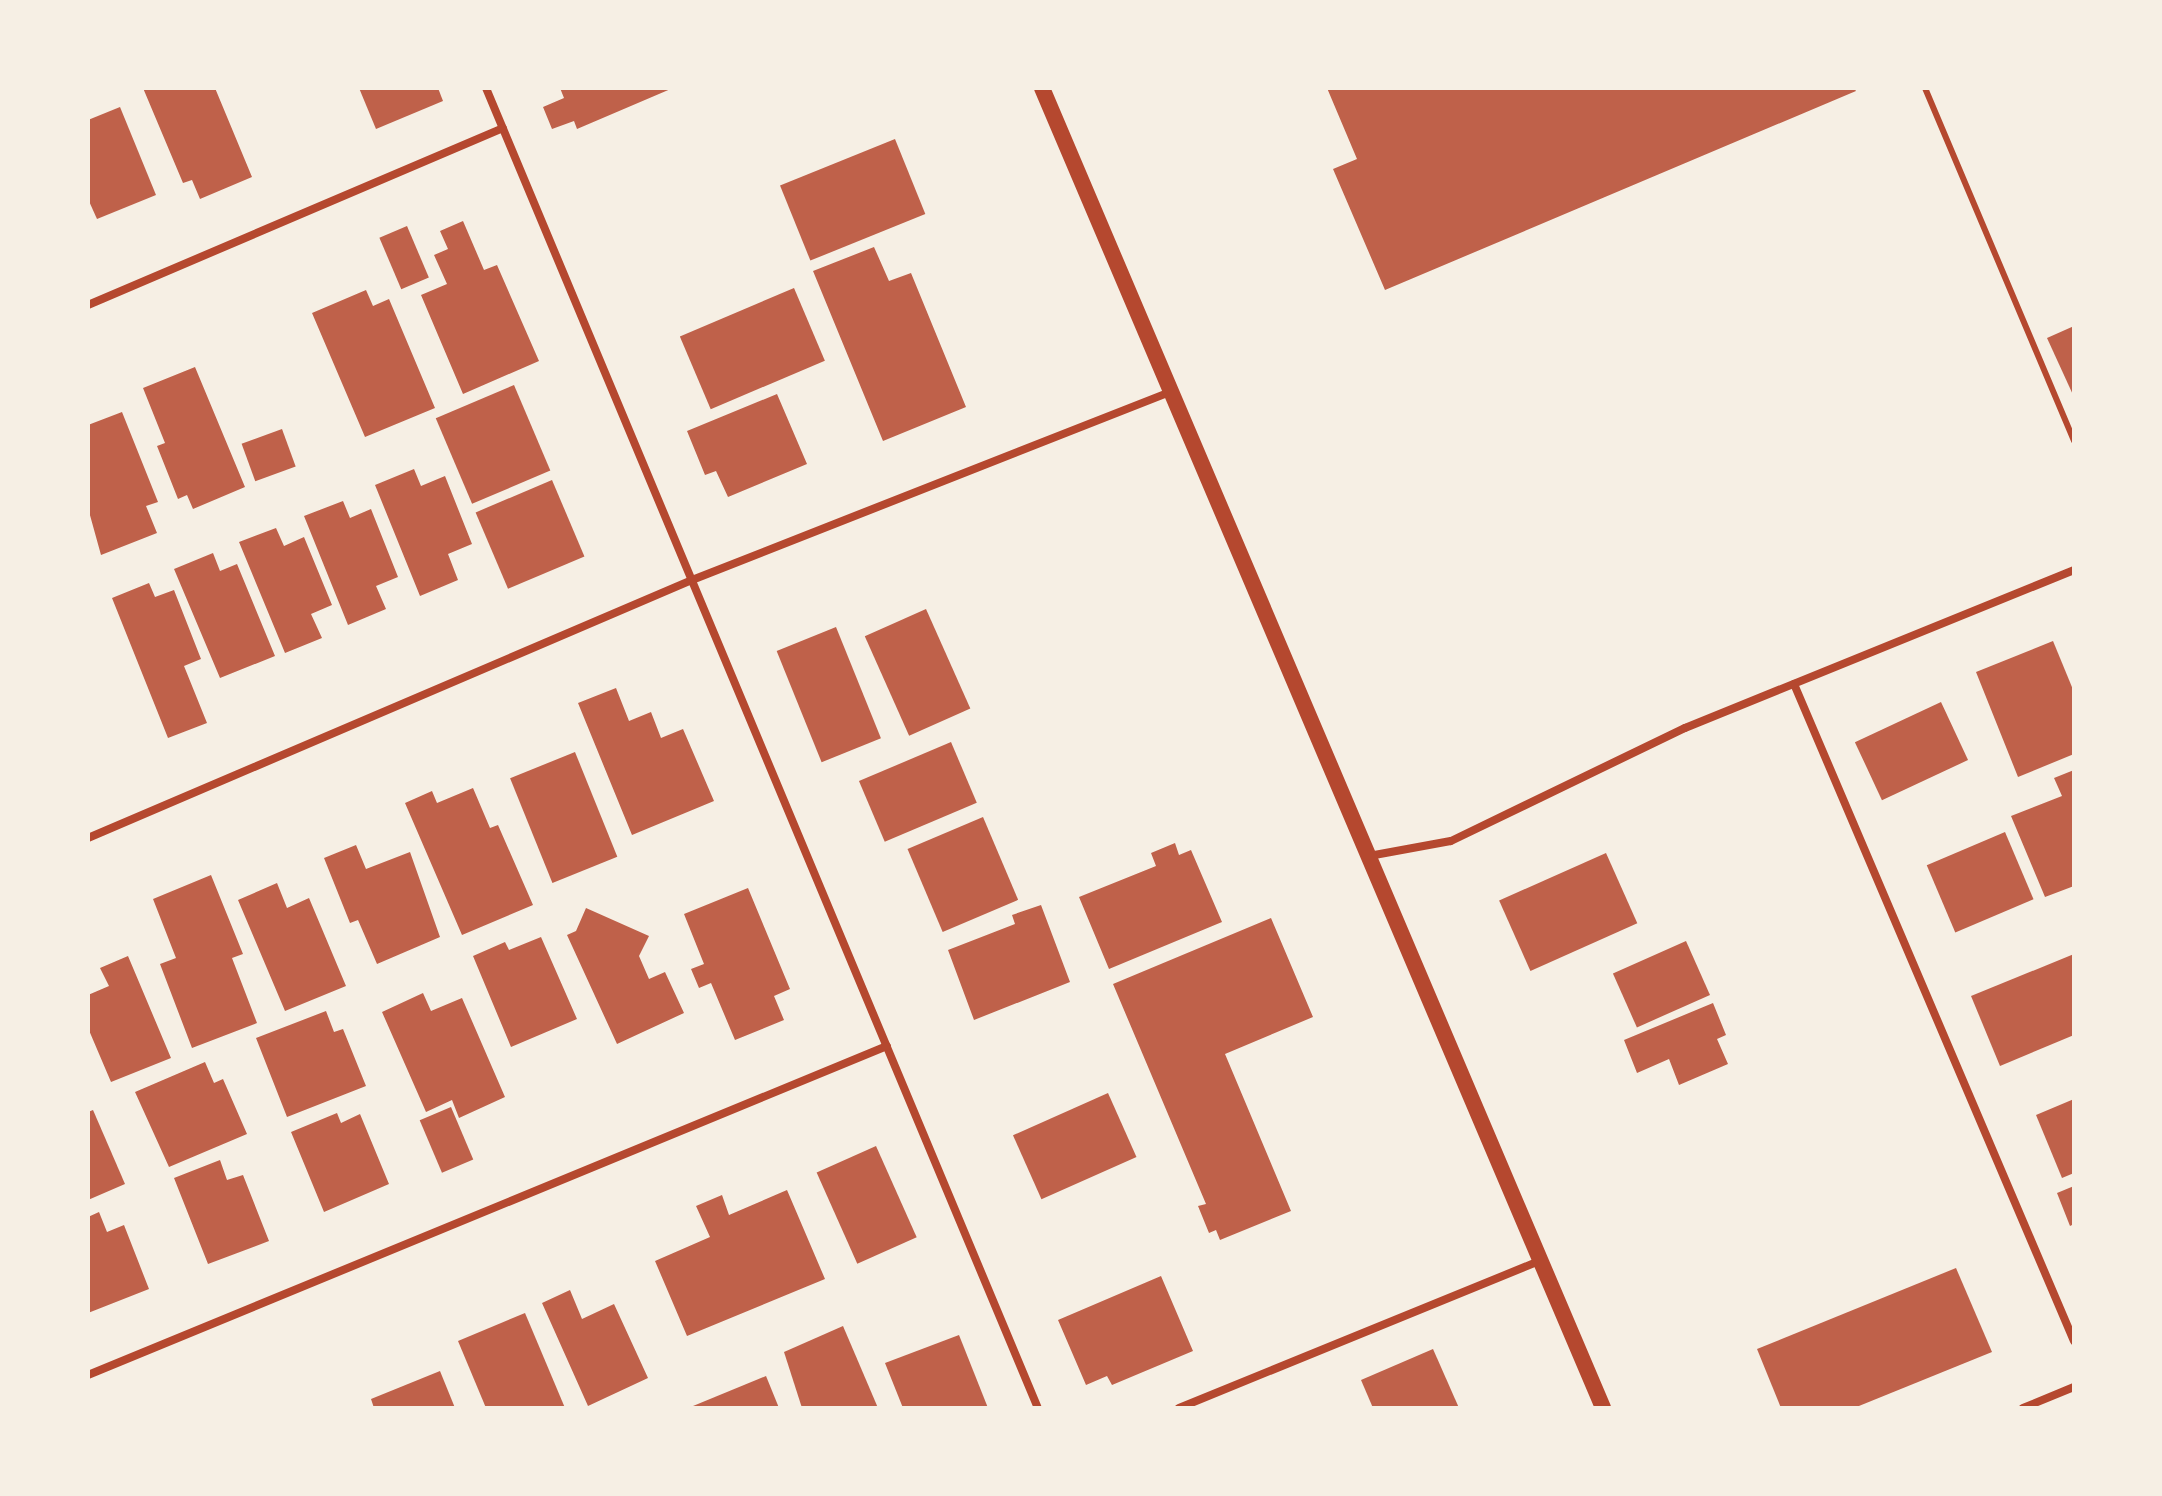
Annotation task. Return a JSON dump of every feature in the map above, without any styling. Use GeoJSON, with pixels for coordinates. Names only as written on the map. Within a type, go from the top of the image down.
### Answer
{"type":"FeatureCollection","features":[{"type":"Feature","properties":{"kind":"main road"},"geometry":{"type":"LineString","coordinates":[[1042,88],[1365,857],[1603,1408]]}},
{"type":"Feature","properties":{"kind":"street"},"geometry":{"type":"LineString","coordinates":[[486,88],[1038,1408]]}},
{"type":"Feature","properties":{"kind":"street"},"geometry":{"type":"LineString","coordinates":[[88,305],[503,128]]}},
{"type":"Feature","properties":{"kind":"street"},"geometry":{"type":"LineString","coordinates":[[88,838],[692,580],[1170,392]]}},
{"type":"Feature","properties":{"kind":"street"},"geometry":{"type":"LineString","coordinates":[[1365,857],[1451,841],[1685,728],[2074,570]]}},
{"type":"Feature","properties":{"kind":"street"},"geometry":{"type":"LineString","coordinates":[[1794,684],[2074,1341]]}},
{"type":"Feature","properties":{"kind":"street"},"geometry":{"type":"LineString","coordinates":[[88,1375],[887,1046]]}},
{"type":"Feature","properties":{"kind":"street"},"geometry":{"type":"LineString","coordinates":[[1179,1408],[1539,1261]]}},
{"type":"Feature","properties":{"kind":"street"},"geometry":{"type":"LineString","coordinates":[[2023,1408],[2074,1387]]}},
{"type":"Feature","properties":{"kind":"lane"},"geometry":{"type":"LineString","coordinates":[[1925,88],[2074,441]]}},
{"type":"Feature","properties":{"kind":"building"},"geometry":{"type":"Polygon","coordinates":[[[143,88],[215,88],[252,177],[200,199],[192,180],[183,183],[143,88]]]}},
{"type":"Feature","properties":{"kind":"building"},"geometry":{"type":"Polygon","coordinates":[[[359,88],[438,88],[443,101],[376,129],[359,88]]]}},
{"type":"Feature","properties":{"kind":"building"},"geometry":{"type":"Polygon","coordinates":[[[560,88],[673,88],[577,129],[574,121],[552,129],[543,107],[564,98],[560,88]]]}},
{"type":"Feature","properties":{"kind":"building"},"geometry":{"type":"Polygon","coordinates":[[[1327,88],[1854,88],[1856,91],[1385,290],[1333,169],[1357,159],[1327,88]]]}},
{"type":"Feature","properties":{"kind":"building"},"geometry":{"type":"Polygon","coordinates":[[[120,107],[156,195],[97,219],[88,199],[88,120],[120,107]]]}},
{"type":"Feature","properties":{"kind":"building"},"geometry":{"type":"Polygon","coordinates":[[[895,139],[925,214],[810,261],[780,185],[895,139]]]}},
{"type":"Feature","properties":{"kind":"building"},"geometry":{"type":"Polygon","coordinates":[[[463,221],[484,270],[497,265],[539,361],[463,394],[421,295],[447,284],[434,255],[448,249],[440,231],[463,221]]]}},
{"type":"Feature","properties":{"kind":"building"},"geometry":{"type":"Polygon","coordinates":[[[407,226],[429,278],[401,289],[379,238],[407,226]]]}},
{"type":"Feature","properties":{"kind":"building"},"geometry":{"type":"Polygon","coordinates":[[[874,247],[889,281],[911,273],[966,407],[883,441],[813,271],[874,247]]]}},
{"type":"Feature","properties":{"kind":"building"},"geometry":{"type":"Polygon","coordinates":[[[794,288],[825,361],[711,409],[680,336],[794,288]]]}},
{"type":"Feature","properties":{"kind":"building"},"geometry":{"type":"Polygon","coordinates":[[[366,290],[373,306],[389,299],[435,408],[365,437],[312,313],[366,290]]]}},
{"type":"Feature","properties":{"kind":"building"},"geometry":{"type":"Polygon","coordinates":[[[2074,326],[2074,397],[2047,338],[2074,326]]]}},
{"type":"Feature","properties":{"kind":"building"},"geometry":{"type":"Polygon","coordinates":[[[195,367],[245,487],[193,509],[187,495],[178,499],[157,446],[165,443],[143,388],[195,367]]]}},
{"type":"Feature","properties":{"kind":"building"},"geometry":{"type":"Polygon","coordinates":[[[514,385],[550,471],[472,504],[436,418],[514,385]]]}},
{"type":"Feature","properties":{"kind":"building"},"geometry":{"type":"Polygon","coordinates":[[[777,394],[807,464],[728,497],[716,471],[705,475],[687,431],[777,394]]]}},
{"type":"Feature","properties":{"kind":"building"},"geometry":{"type":"Polygon","coordinates":[[[122,412],[158,502],[146,506],[157,533],[101,555],[88,508],[88,425],[122,412]]]}},
{"type":"Feature","properties":{"kind":"building"},"geometry":{"type":"Polygon","coordinates":[[[282,429],[296,467],[255,481],[242,444],[282,429]]]}},
{"type":"Feature","properties":{"kind":"building"},"geometry":{"type":"Polygon","coordinates":[[[414,469],[421,486],[445,476],[472,544],[448,554],[458,580],[420,596],[375,485],[414,469]]]}},
{"type":"Feature","properties":{"kind":"building"},"geometry":{"type":"Polygon","coordinates":[[[552,480],[584,556],[508,589],[476,512],[552,480]]]}},
{"type":"Feature","properties":{"kind":"building"},"geometry":{"type":"Polygon","coordinates":[[[343,501],[350,518],[371,509],[398,577],[376,586],[386,609],[348,625],[304,516],[343,501]]]}},
{"type":"Feature","properties":{"kind":"building"},"geometry":{"type":"Polygon","coordinates":[[[276,528],[284,546],[304,537],[332,605],[311,614],[322,638],[285,653],[239,542],[276,528]]]}},
{"type":"Feature","properties":{"kind":"building"},"geometry":{"type":"Polygon","coordinates":[[[213,553],[220,571],[237,564],[275,656],[220,678],[174,569],[213,553]]]}},
{"type":"Feature","properties":{"kind":"building"},"geometry":{"type":"Polygon","coordinates":[[[149,583],[155,597],[174,590],[201,659],[184,666],[207,723],[168,738],[112,598],[149,583]]]}},
{"type":"Feature","properties":{"kind":"building"},"geometry":{"type":"Polygon","coordinates":[[[926,609],[970,709],[909,736],[865,636],[926,609]]]}},
{"type":"Feature","properties":{"kind":"building"},"geometry":{"type":"Polygon","coordinates":[[[836,627],[881,738],[822,762],[777,651],[836,627]]]}},
{"type":"Feature","properties":{"kind":"building"},"geometry":{"type":"Polygon","coordinates":[[[2053,641],[2074,692],[2074,754],[2018,777],[1976,672],[2053,641]]]}},
{"type":"Feature","properties":{"kind":"building"},"geometry":{"type":"Polygon","coordinates":[[[616,688],[629,721],[651,712],[661,738],[683,729],[714,801],[632,835],[578,703],[616,688]]]}},
{"type":"Feature","properties":{"kind":"building"},"geometry":{"type":"Polygon","coordinates":[[[1941,702],[1968,760],[1882,800],[1855,742],[1941,702]]]}},
{"type":"Feature","properties":{"kind":"building"},"geometry":{"type":"Polygon","coordinates":[[[951,742],[977,803],[885,842],[859,781],[951,742]]]}},
{"type":"Feature","properties":{"kind":"building"},"geometry":{"type":"Polygon","coordinates":[[[575,752],[617,857],[552,883],[510,778],[575,752]]]}},
{"type":"Feature","properties":{"kind":"building"},"geometry":{"type":"Polygon","coordinates":[[[2074,770],[2074,886],[2045,897],[2011,816],[2062,796],[2054,778],[2074,770]]]}},
{"type":"Feature","properties":{"kind":"building"},"geometry":{"type":"Polygon","coordinates":[[[473,788],[490,828],[498,825],[533,905],[462,935],[405,803],[432,791],[437,803],[473,788]]]}},
{"type":"Feature","properties":{"kind":"building"},"geometry":{"type":"Polygon","coordinates":[[[983,817],[1018,900],[943,932],[908,849],[983,817]]]}},
{"type":"Feature","properties":{"kind":"building"},"geometry":{"type":"Polygon","coordinates":[[[2005,832],[2034,899],[1955,932],[1927,865],[2005,832]]]}},
{"type":"Feature","properties":{"kind":"building"},"geometry":{"type":"Polygon","coordinates":[[[1175,843],[1179,855],[1191,850],[1222,922],[1109,969],[1079,897],[1156,866],[1151,853],[1175,843]]]}},
{"type":"Feature","properties":{"kind":"building"},"geometry":{"type":"Polygon","coordinates":[[[356,845],[366,869],[410,852],[440,937],[377,964],[358,920],[350,923],[324,858],[356,845]]]}},
{"type":"Feature","properties":{"kind":"building"},"geometry":{"type":"Polygon","coordinates":[[[1606,853],[1637,923],[1530,971],[1499,901],[1606,853]]]}},
{"type":"Feature","properties":{"kind":"building"},"geometry":{"type":"Polygon","coordinates":[[[211,875],[243,954],[232,958],[257,1023],[192,1048],[160,964],[176,958],[153,899],[211,875]]]}},
{"type":"Feature","properties":{"kind":"building"},"geometry":{"type":"Polygon","coordinates":[[[277,883],[287,908],[309,898],[346,986],[285,1011],[238,900],[277,883]]]}},
{"type":"Feature","properties":{"kind":"building"},"geometry":{"type":"Polygon","coordinates":[[[748,888],[790,989],[774,996],[784,1020],[735,1040],[711,983],[699,988],[691,969],[704,964],[684,914],[748,888]]]}},
{"type":"Feature","properties":{"kind":"building"},"geometry":{"type":"Polygon","coordinates":[[[1041,905],[1070,982],[974,1020],[948,950],[1015,924],[1012,915],[1041,905]]]}},
{"type":"Feature","properties":{"kind":"building"},"geometry":{"type":"Polygon","coordinates":[[[586,908],[649,936],[639,956],[649,979],[665,972],[684,1013],[617,1044],[567,935],[576,931],[586,908]]]}},
{"type":"Feature","properties":{"kind":"building"},"geometry":{"type":"Polygon","coordinates":[[[1271,918],[1313,1017],[1225,1054],[1291,1211],[1220,1240],[1216,1230],[1209,1233],[1198,1206],[1206,1204],[1113,984],[1271,918]]]}},
{"type":"Feature","properties":{"kind":"building"},"geometry":{"type":"Polygon","coordinates":[[[541,937],[577,1019],[511,1047],[473,956],[505,942],[509,950],[541,937]]]}},
{"type":"Feature","properties":{"kind":"building"},"geometry":{"type":"Polygon","coordinates":[[[1686,941],[1710,995],[1637,1027],[1613,974],[1686,941]]]}},
{"type":"Feature","properties":{"kind":"building"},"geometry":{"type":"Polygon","coordinates":[[[2074,954],[2074,1035],[2000,1066],[1971,996],[2074,954]]]}},
{"type":"Feature","properties":{"kind":"building"},"geometry":{"type":"Polygon","coordinates":[[[128,956],[171,1058],[111,1082],[88,1028],[88,995],[109,986],[100,968],[128,956]]]}},
{"type":"Feature","properties":{"kind":"building"},"geometry":{"type":"Polygon","coordinates":[[[423,993],[431,1011],[462,998],[505,1097],[459,1118],[452,1100],[426,1112],[382,1012],[423,993]]]}},
{"type":"Feature","properties":{"kind":"building"},"geometry":{"type":"Polygon","coordinates":[[[1713,1003],[1726,1035],[1717,1039],[1728,1064],[1679,1085],[1669,1059],[1637,1073],[1624,1040],[1713,1003]]]}},
{"type":"Feature","properties":{"kind":"building"},"geometry":{"type":"Polygon","coordinates":[[[326,1011],[334,1032],[343,1029],[366,1086],[287,1117],[256,1038],[326,1011]]]}},
{"type":"Feature","properties":{"kind":"building"},"geometry":{"type":"Polygon","coordinates":[[[205,1062],[214,1083],[223,1079],[247,1134],[169,1167],[135,1092],[205,1062]]]}},
{"type":"Feature","properties":{"kind":"building"},"geometry":{"type":"Polygon","coordinates":[[[1108,1093],[1136,1157],[1041,1199],[1013,1135],[1108,1093]]]}},
{"type":"Feature","properties":{"kind":"building"},"geometry":{"type":"Polygon","coordinates":[[[2074,1099],[2074,1173],[2062,1178],[2036,1115],[2074,1099]]]}},
{"type":"Feature","properties":{"kind":"building"},"geometry":{"type":"Polygon","coordinates":[[[451,1107],[473,1159],[442,1173],[420,1120],[451,1107]]]}},
{"type":"Feature","properties":{"kind":"building"},"geometry":{"type":"Polygon","coordinates":[[[93,1110],[125,1184],[88,1200],[88,1112],[93,1110]]]}},
{"type":"Feature","properties":{"kind":"building"},"geometry":{"type":"Polygon","coordinates":[[[337,1113],[341,1123],[360,1114],[389,1184],[324,1212],[291,1132],[337,1113]]]}},
{"type":"Feature","properties":{"kind":"building"},"geometry":{"type":"Polygon","coordinates":[[[876,1146],[917,1237],[857,1264],[817,1172],[876,1146]]]}},
{"type":"Feature","properties":{"kind":"building"},"geometry":{"type":"Polygon","coordinates":[[[220,1160],[227,1180],[243,1175],[269,1241],[208,1264],[174,1178],[220,1160]]]}},
{"type":"Feature","properties":{"kind":"building"},"geometry":{"type":"Polygon","coordinates":[[[2074,1186],[2074,1224],[2070,1226],[2057,1193],[2074,1186]]]}},
{"type":"Feature","properties":{"kind":"building"},"geometry":{"type":"Polygon","coordinates":[[[787,1190],[825,1279],[687,1336],[655,1261],[710,1237],[696,1206],[722,1195],[729,1215],[787,1190]]]}},
{"type":"Feature","properties":{"kind":"building"},"geometry":{"type":"Polygon","coordinates":[[[99,1212],[107,1232],[124,1225],[149,1289],[88,1313],[88,1217],[99,1212]]]}},
{"type":"Feature","properties":{"kind":"building"},"geometry":{"type":"Polygon","coordinates":[[[1956,1268],[1992,1352],[1854,1408],[1781,1408],[1757,1349],[1956,1268]]]}},
{"type":"Feature","properties":{"kind":"building"},"geometry":{"type":"Polygon","coordinates":[[[1161,1276],[1193,1351],[1112,1385],[1107,1376],[1086,1385],[1058,1320],[1161,1276]]]}},
{"type":"Feature","properties":{"kind":"building"},"geometry":{"type":"Polygon","coordinates":[[[570,1290],[582,1319],[614,1304],[648,1378],[588,1406],[542,1303],[570,1290]]]}},
{"type":"Feature","properties":{"kind":"building"},"geometry":{"type":"Polygon","coordinates":[[[525,1313],[565,1408],[486,1408],[458,1341],[525,1313]]]}},
{"type":"Feature","properties":{"kind":"building"},"geometry":{"type":"Polygon","coordinates":[[[843,1326],[878,1408],[802,1408],[784,1352],[843,1326]]]}},
{"type":"Feature","properties":{"kind":"building"},"geometry":{"type":"Polygon","coordinates":[[[959,1335],[988,1408],[903,1408],[885,1363],[959,1335]]]}},
{"type":"Feature","properties":{"kind":"building"},"geometry":{"type":"Polygon","coordinates":[[[1433,1349],[1459,1408],[1373,1408],[1361,1380],[1433,1349]]]}},
{"type":"Feature","properties":{"kind":"building"},"geometry":{"type":"Polygon","coordinates":[[[440,1371],[455,1408],[374,1408],[371,1399],[440,1371]]]}},
{"type":"Feature","properties":{"kind":"building"},"geometry":{"type":"Polygon","coordinates":[[[766,1376],[779,1408],[693,1406],[766,1376]]]}}]}
